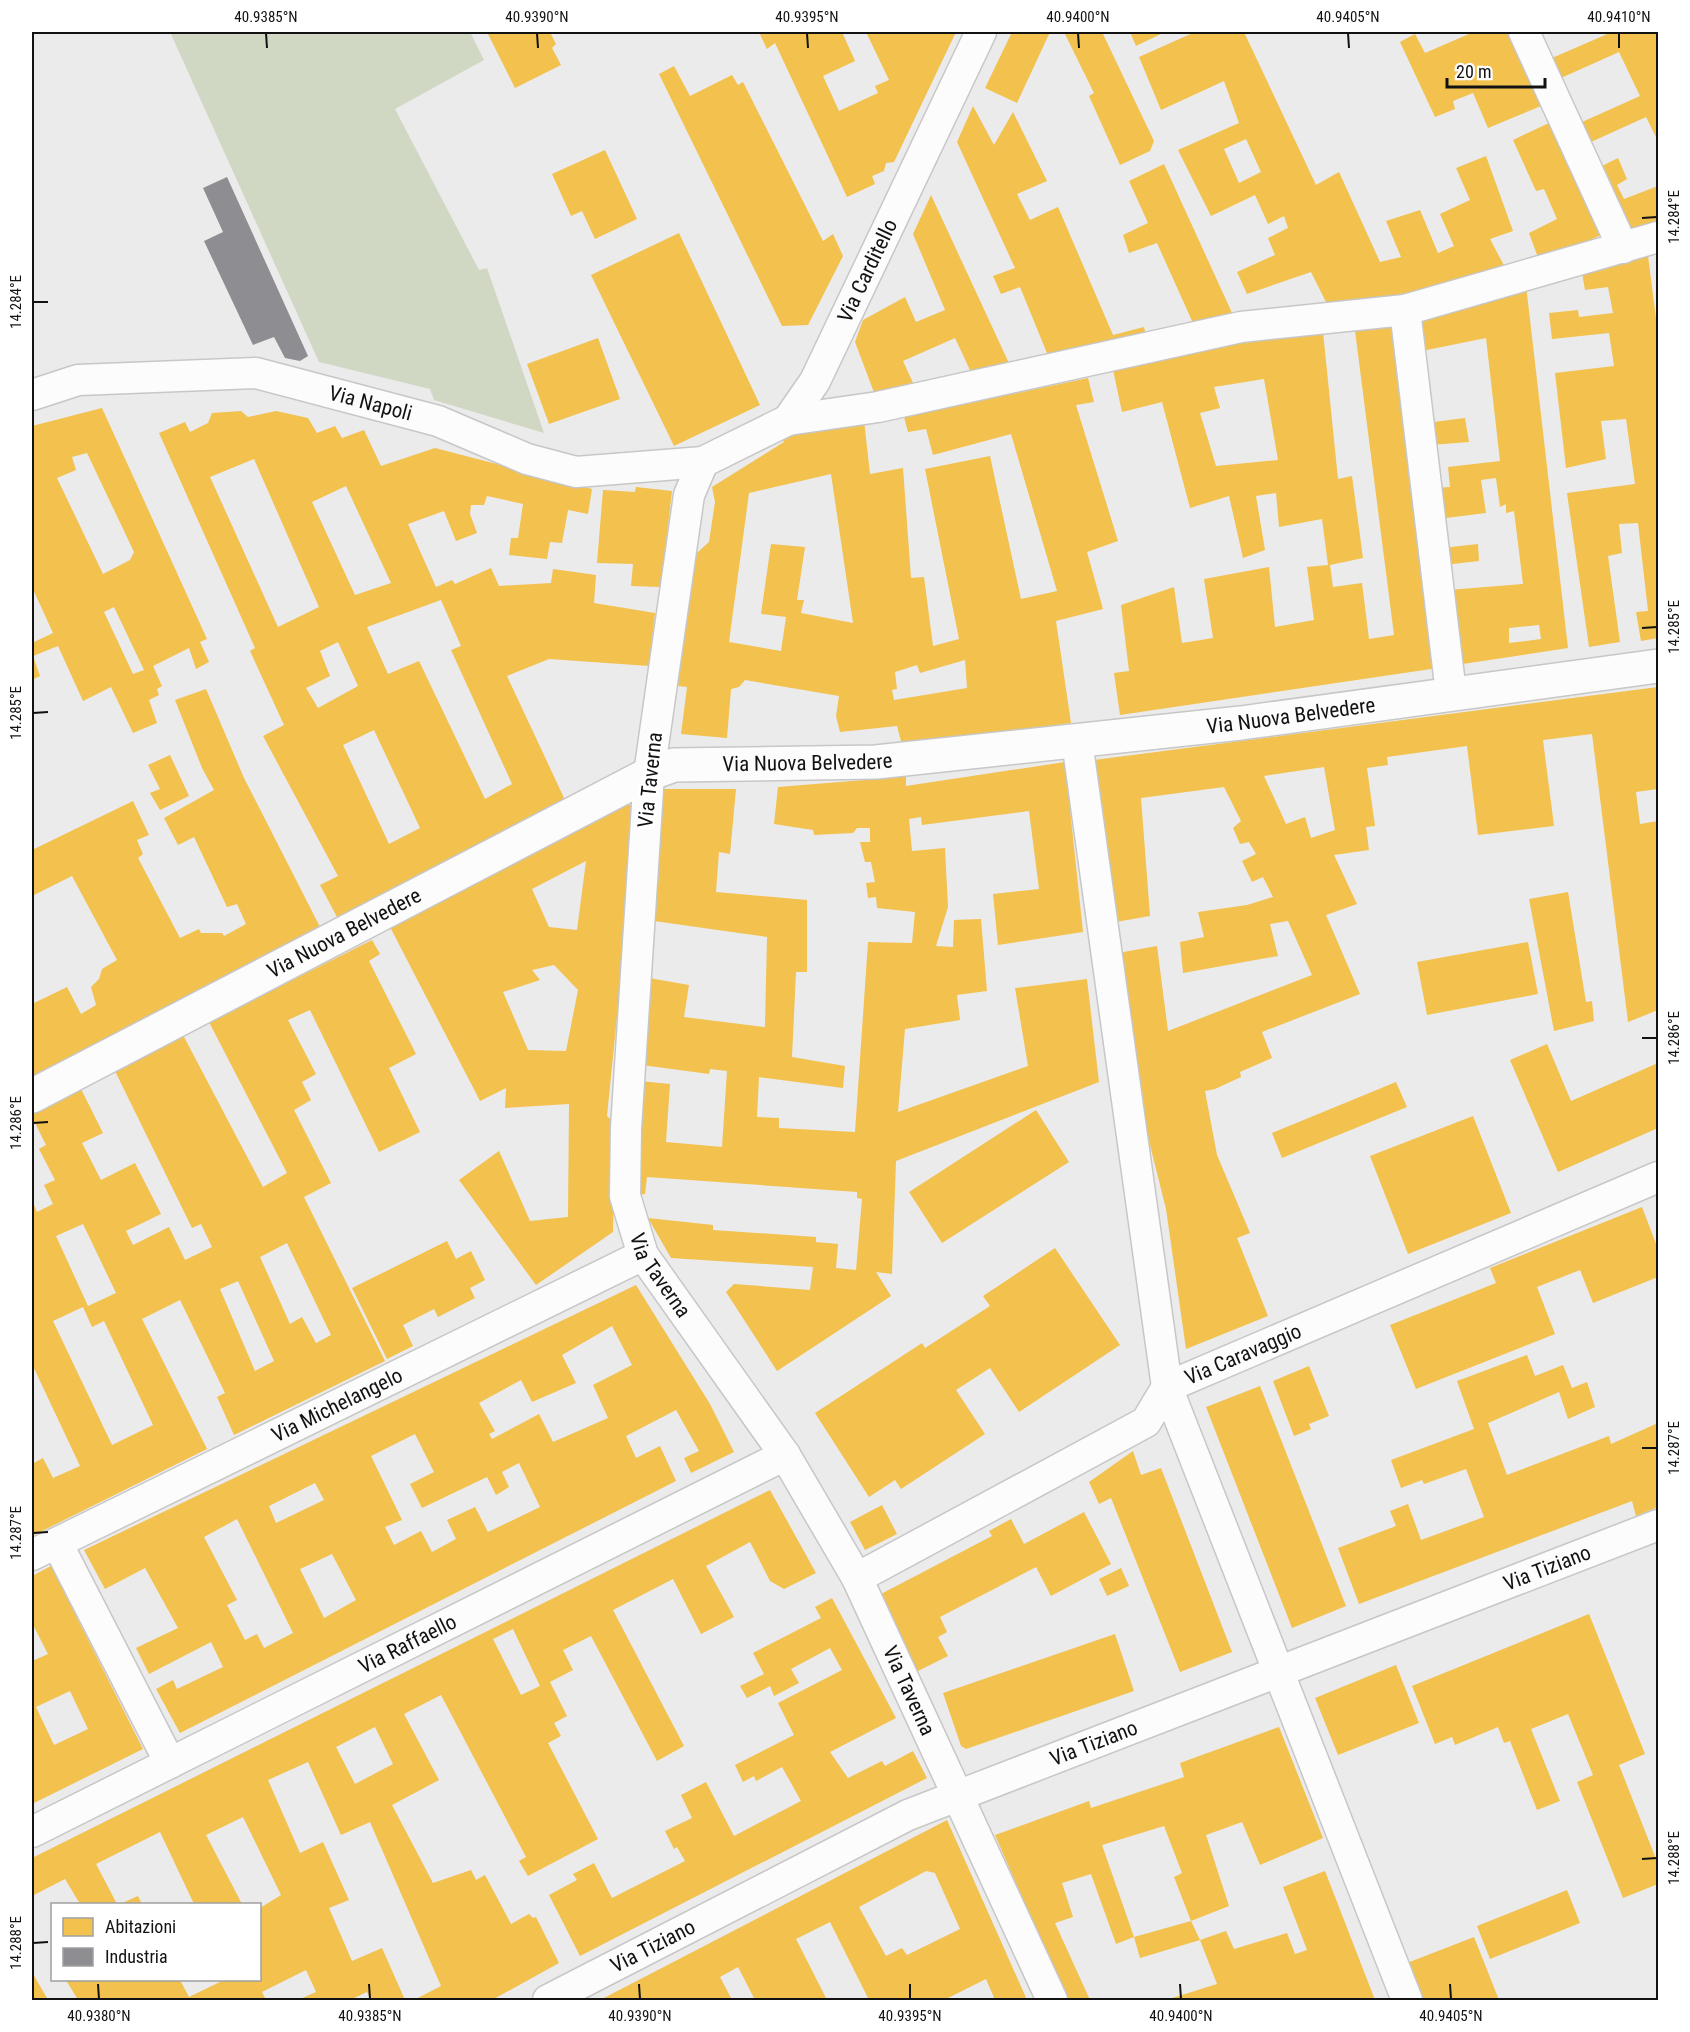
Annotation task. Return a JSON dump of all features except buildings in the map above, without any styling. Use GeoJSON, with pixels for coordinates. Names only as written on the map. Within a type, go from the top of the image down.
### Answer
{"type":"FeatureCollection","features":[{"type":"Feature","properties":{"kind":"street","name":"Via Carditello"},"geometry":{"type":"LineString","coordinates":[[703,462],[788,420],[815,381],[981,32]]}},
{"type":"Feature","properties":{"kind":"street"},"geometry":{"type":"LineString","coordinates":[[1524,32],[1623,248]]}},
{"type":"Feature","properties":{"kind":"street"},"geometry":{"type":"LineString","coordinates":[[788,420],[878,407],[1241,327],[1406,310],[1623,248],[1658,243]]}},
{"type":"Feature","properties":{"kind":"street"},"geometry":{"type":"LineString","coordinates":[[1406,310],[1452,693]]}},
{"type":"Feature","properties":{"kind":"street","name":"Via Napoli"},"geometry":{"type":"LineString","coordinates":[[32,395],[78,380],[256,373],[438,421],[527,459],[576,472],[703,462]]}},
{"type":"Feature","properties":{"kind":"street","name":"Via Taverna"},"geometry":{"type":"LineString","coordinates":[[703,462],[689,495],[649,774],[626,1128],[625,1196],[643,1255],[784,1455],[857,1578],[1052,2001]]}},
{"type":"Feature","properties":{"kind":"street","name":"Via Nuova Belvedere"},"geometry":{"type":"LineString","coordinates":[[32,1096],[649,774],[674,765],[876,762],[1241,723],[1659,666]]}},
{"type":"Feature","properties":{"kind":"street"},"geometry":{"type":"LineString","coordinates":[[1077,741],[1167,1387],[1407,2001]]}},
{"type":"Feature","properties":{"kind":"street","name":"Via Caravaggio"},"geometry":{"type":"LineString","coordinates":[[857,1578],[1146,1422],[1167,1387],[1659,1177]]}},
{"type":"Feature","properties":{"kind":"street","name":"Via Michelangelo"},"geometry":{"type":"LineString","coordinates":[[44,1549],[643,1255]]}},
{"type":"Feature","properties":{"kind":"street","name":"Via Raffaello"},"geometry":{"type":"LineString","coordinates":[[32,1832],[784,1455]]}},
{"type":"Feature","properties":{"kind":"street","name":"Via Tiziano"},"geometry":{"type":"LineString","coordinates":[[548,2001],[908,1815],[957,1794],[1659,1525]]}},
{"type":"Feature","properties":{"kind":"street"},"geometry":{"type":"LineString","coordinates":[[44,1549],[170,1763]]}},
{"type":"Feature","properties":{"kind":"green space"},"geometry":{"type":"Polygon","coordinates":[[[170,32],[470,32],[484,60],[395,109],[479,270],[487,268],[544,433],[434,400],[430,389],[319,362],[170,32]]]}}]}
